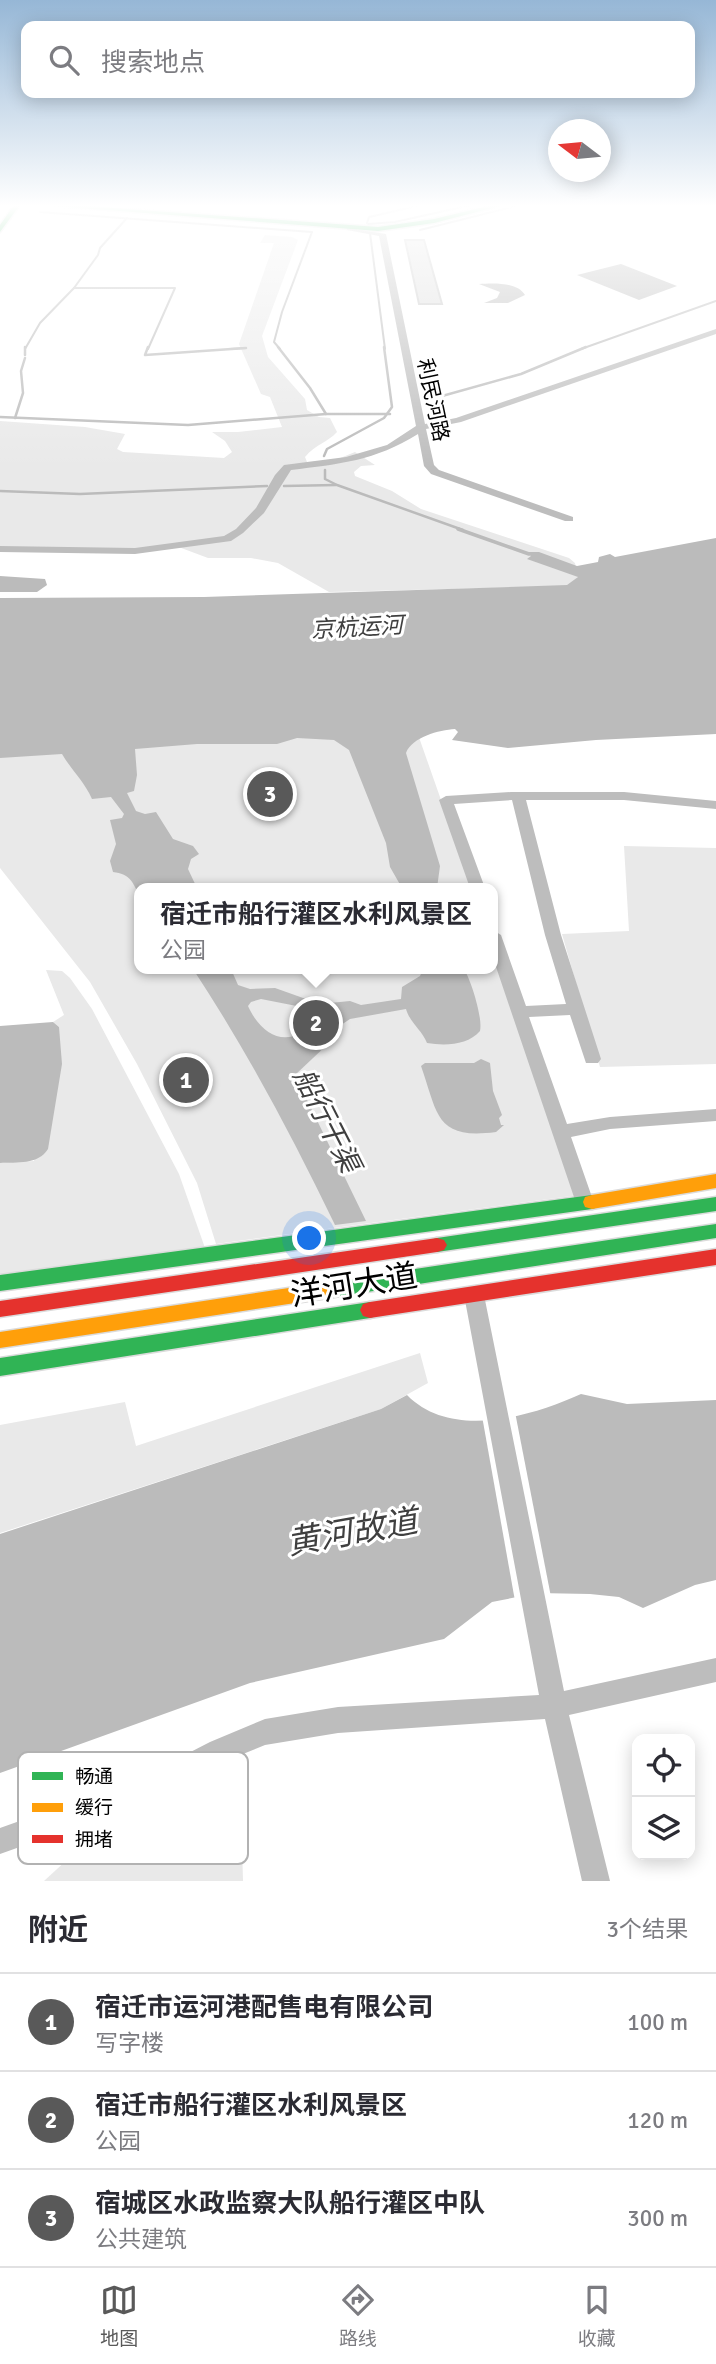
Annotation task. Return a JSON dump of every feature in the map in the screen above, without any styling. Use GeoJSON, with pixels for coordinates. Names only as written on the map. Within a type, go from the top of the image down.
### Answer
{"type":"FeatureCollection","features":[{"type":"Feature","properties":{"kind":"main road","name":"洋河大道"},"geometry":{"type":"LineString","coordinates":[[0,1283],[585,1203],[716,1181]]}},
{"type":"Feature","properties":{"kind":"main road","name":"洋河大道"},"geometry":{"type":"LineString","coordinates":[[0,1309],[716,1204]]}},
{"type":"Feature","properties":{"kind":"main road","name":"洋河大道"},"geometry":{"type":"LineString","coordinates":[[0,1340],[716,1231]]}},
{"type":"Feature","properties":{"kind":"main road","name":"洋河大道"},"geometry":{"type":"LineString","coordinates":[[0,1367],[716,1258]]}},
{"type":"Feature","properties":{"kind":"street","name":"利民河路"},"geometry":{"type":"LineString","coordinates":[[394,293],[429,466],[435,472],[569,519]]}},
{"type":"Feature","properties":{"kind":"street"},"geometry":{"type":"LineString","coordinates":[[0,549],[135,551],[227,539],[240,532],[274,491],[282,470],[288,467],[348,460],[390,447],[420,428],[458,420],[716,331]]}},
{"type":"Feature","properties":{"kind":"street"},"geometry":{"type":"LineString","coordinates":[[518,796],[552,935],[592,1059]]}},
{"type":"Feature","properties":{"kind":"street"},"geometry":{"type":"LineString","coordinates":[[475,883],[446,800],[518,796],[636,796],[716,805]]}},
{"type":"Feature","properties":{"kind":"street"},"geometry":{"type":"LineString","coordinates":[[498,950],[585,1203]]}},
{"type":"Feature","properties":{"kind":"street"},"geometry":{"type":"LineString","coordinates":[[519,1012],[577,1009]]}},
{"type":"Feature","properties":{"kind":"street"},"geometry":{"type":"LineString","coordinates":[[561,1132],[610,1123],[716,1115]]}},
{"type":"Feature","properties":{"kind":"street"},"geometry":{"type":"LineString","coordinates":[[474,1295],[546,1670],[596,1881]]}},
{"type":"Feature","properties":{"kind":"street"},"geometry":{"type":"LineString","coordinates":[[217,1752],[265,1731],[338,1720],[554,1706],[716,1670]]}},
{"type":"Feature","properties":{"kind":"street"},"geometry":{"type":"LineString","coordinates":[[0,1841],[18,1835]]}},
{"type":"Feature","properties":{"kind":"shaded area"},"geometry":{"type":"Polygon","coordinates":[[[257,293],[278,293],[262,336],[268,357],[305,399],[307,410],[319,417],[330,418],[337,432],[305,457],[307,462],[333,461],[355,452],[375,465],[361,466],[354,472],[355,476],[392,491],[421,509],[569,558],[575,563],[578,577],[573,583],[564,586],[329,592],[278,563],[251,558],[208,558],[176,546],[96,552],[0,552],[0,421],[85,427],[125,434],[117,449],[123,452],[224,458],[232,452],[225,441],[212,432],[282,427],[270,397],[261,394],[239,344],[257,293]]]}},
{"type":"Feature","properties":{"kind":"shaded area"},"geometry":{"type":"Polygon","coordinates":[[[415,726],[470,883],[134,883],[134,974],[498,974],[498,962],[579,1195],[216,1244],[197,1183],[137,1064],[90,982],[0,868],[0,752],[415,726]]]}},
{"type":"Feature","properties":{"kind":"shaded area"},"geometry":{"type":"Polygon","coordinates":[[[624,846],[716,848],[716,1064],[600,1067],[562,934],[629,931],[624,846]]]}},
{"type":"Feature","properties":{"kind":"shaded area"},"geometry":{"type":"Polygon","coordinates":[[[46,970],[62,971],[92,1009],[179,1174],[205,1248],[0,1275],[0,1163],[34,1161],[59,1027],[53,1022],[64,1015],[46,970]]]}},
{"type":"Feature","properties":{"kind":"shaded area"},"geometry":{"type":"Polygon","coordinates":[[[420,1353],[428,1383],[381,1409],[0,1533],[0,1425],[125,1402],[136,1446],[420,1353]]]}},
{"type":"Feature","properties":{"kind":"shaded area"},"geometry":{"type":"Polygon","coordinates":[[[63,1864],[243,1864],[243,1881],[44,1881],[63,1864]]]}},
{"type":"Feature","properties":{"kind":"water"},"geometry":{"type":"Polygon","coordinates":[[[500,293],[525,295],[508,303],[484,303],[497,298],[500,293]]]}},
{"type":"Feature","properties":{"kind":"water"},"geometry":{"type":"Polygon","coordinates":[[[621,293],[659,293],[639,300],[621,293]]]}},
{"type":"Feature","properties":{"kind":"water","name":"京杭运河"},"geometry":{"type":"Polygon","coordinates":[[[716,538],[716,734],[508,748],[452,740],[458,732],[455,729],[420,739],[409,747],[406,753],[440,866],[438,883],[399,883],[390,867],[386,843],[349,750],[334,740],[297,738],[277,744],[197,744],[135,749],[137,775],[134,791],[127,793],[136,811],[145,814],[156,812],[173,839],[193,846],[199,854],[191,859],[188,869],[195,883],[134,883],[134,886],[123,874],[113,872],[110,861],[116,844],[110,820],[122,818],[124,814],[111,797],[92,799],[62,754],[0,758],[0,598],[204,597],[567,585],[578,577],[527,559],[531,556],[524,552],[539,552],[577,566],[598,562],[599,557],[610,554],[615,557],[716,538]]]}},
{"type":"Feature","properties":{"kind":"water"},"geometry":{"type":"Polygon","coordinates":[[[0,576],[45,579],[47,585],[37,592],[0,592],[0,576]]]}},
{"type":"Feature","properties":{"kind":"water"},"geometry":{"type":"Polygon","coordinates":[[[196,974],[233,974],[238,985],[250,989],[275,988],[320,1004],[350,1001],[361,1005],[401,999],[402,987],[421,974],[467,974],[480,1017],[480,1031],[475,1036],[456,1043],[442,1044],[427,1043],[406,1009],[350,1019],[341,1025],[329,1043],[295,1075],[366,1221],[335,1225],[268,1094],[196,974]],[[261,999],[248,1006],[262,1026],[279,1037],[298,1034],[316,1017],[312,1009],[261,999]]]}},
{"type":"Feature","properties":{"kind":"water"},"geometry":{"type":"Polygon","coordinates":[[[53,1022],[59,1027],[62,1064],[48,1149],[33,1160],[0,1163],[0,1026],[53,1022]]]}},
{"type":"Feature","properties":{"kind":"water"},"geometry":{"type":"Polygon","coordinates":[[[481,1059],[490,1063],[493,1091],[502,1115],[499,1118],[501,1125],[504,1125],[496,1132],[461,1132],[442,1120],[421,1066],[425,1063],[474,1063],[481,1059]]]}},
{"type":"Feature","properties":{"kind":"water","name":"黄河故道"},"geometry":{"type":"Polygon","coordinates":[[[581,1394],[627,1404],[716,1400],[716,1580],[695,1585],[643,1608],[619,1597],[590,1594],[537,1593],[492,1602],[444,1639],[250,1683],[58,1752],[18,1752],[18,1767],[0,1773],[0,1534],[381,1409],[407,1395],[425,1409],[468,1421],[515,1416],[581,1394]]]}},
{"type":"Feature","properties":{"kind":"pier"},"geometry":{"type":"Polygon","coordinates":[[[515,1412],[551,1597],[515,1601],[482,1416],[515,1412]]]}},
{"type":"Feature","properties":{"kind":"building"},"geometry":{"type":"Polygon","coordinates":[[[417,293],[439,293],[442,304],[419,304],[417,293]]]}},
{"type":"Feature","properties":{"kind":"waterway"},"geometry":{"type":"LineString","coordinates":[[25,349],[40,323],[69,293]]}},
{"type":"Feature","properties":{"kind":"waterway"},"geometry":{"type":"LineString","coordinates":[[148,349],[173,293]]}},
{"type":"Feature","properties":{"kind":"waterway"},"geometry":{"type":"LineString","coordinates":[[280,349],[274,342],[289,293]]}},
{"type":"Feature","properties":{"kind":"waterway"},"geometry":{"type":"LineString","coordinates":[[378,293],[385,349]]}},
{"type":"Feature","properties":{"kind":"waterway"},"geometry":{"type":"LineString","coordinates":[[582,349],[716,301]]}},
{"type":"Feature","properties":{"kind":"waterway"},"geometry":{"type":"LineString","coordinates":[[148,347],[145,355],[246,348],[229,349]]}},
{"type":"Feature","properties":{"kind":"waterway"},"geometry":{"type":"LineString","coordinates":[[278,347],[310,388],[326,414]]}},
{"type":"Feature","properties":{"kind":"waterway"},"geometry":{"type":"LineString","coordinates":[[384,347],[392,407],[387,414]]}},
{"type":"Feature","properties":{"kind":"waterway"},"geometry":{"type":"LineString","coordinates":[[582,349],[586,347]]}},
{"type":"Feature","properties":{"kind":"waterway"},"geometry":{"type":"LineString","coordinates":[[25,349],[25,355]]}},
{"type":"Feature","properties":{"kind":"waterway"},"geometry":{"type":"LineString","coordinates":[[435,398],[521,374],[582,349]]}},
{"type":"Feature","properties":{"kind":"waterway"},"geometry":{"type":"LineString","coordinates":[[15,418],[23,393],[21,371],[25,358]]}},
{"type":"Feature","properties":{"kind":"waterway"},"geometry":{"type":"LineString","coordinates":[[15,418],[188,425],[326,414]]}},
{"type":"Feature","properties":{"kind":"waterway"},"geometry":{"type":"LineString","coordinates":[[326,414],[387,414]]}},
{"type":"Feature","properties":{"kind":"waterway"},"geometry":{"type":"LineString","coordinates":[[324,456],[327,449],[387,414]]}},
{"type":"Feature","properties":{"kind":"waterway"},"geometry":{"type":"LineString","coordinates":[[0,417],[15,418]]}},
{"type":"Feature","properties":{"kind":"waterway"},"geometry":{"type":"LineString","coordinates":[[325,470],[325,479],[337,485],[463,530]]}},
{"type":"Feature","properties":{"kind":"waterway"},"geometry":{"type":"LineString","coordinates":[[284,486],[336,485]]}},
{"type":"Feature","properties":{"kind":"waterway"},"geometry":{"type":"LineString","coordinates":[[0,491],[80,494],[267,486]]}},
{"type":"Feature","properties":{"kind":"waterway"},"geometry":{"type":"LineString","coordinates":[[458,529],[529,554]]}},
{"type":"Feature","properties":{"kind":"traffic: fast"},"geometry":{"type":"LineString","coordinates":[[0,1283],[592,1202]]}},
{"type":"Feature","properties":{"kind":"traffic: fast"},"geometry":{"type":"LineString","coordinates":[[437,1245],[716,1204]]}},
{"type":"Feature","properties":{"kind":"traffic: fast"},"geometry":{"type":"LineString","coordinates":[[328,1290],[716,1231]]}},
{"type":"Feature","properties":{"kind":"traffic: fast"},"geometry":{"type":"LineString","coordinates":[[0,1367],[370,1310]]}},
{"type":"Feature","properties":{"kind":"traffic: slow"},"geometry":{"type":"LineString","coordinates":[[592,1202],[716,1181]]}},
{"type":"Feature","properties":{"kind":"traffic: slow"},"geometry":{"type":"LineString","coordinates":[[0,1340],[328,1290]]}},
{"type":"Feature","properties":{"kind":"traffic: jam"},"geometry":{"type":"LineString","coordinates":[[0,1309],[437,1245]]}},
{"type":"Feature","properties":{"kind":"traffic: jam"},"geometry":{"type":"LineString","coordinates":[[370,1310],[716,1257]]}},
{"type":"Feature","properties":{"kind":"place","name":"宿城区水政监察大队船行灌区中队"},"geometry":{"type":"Point","coordinates":[270,794]}},
{"type":"Feature","properties":{"kind":"place","name":"宿迁市船行灌区水利风景区"},"geometry":{"type":"Point","coordinates":[316,1023]}},
{"type":"Feature","properties":{"kind":"place","name":"宿迁市运河港配售电有限公司"},"geometry":{"type":"Point","coordinates":[186,1080]}},
{"type":"Feature","properties":{"kind":"water label","name":"船行干渠"},"geometry":{"type":"Point","coordinates":[327,1120]}}]}
